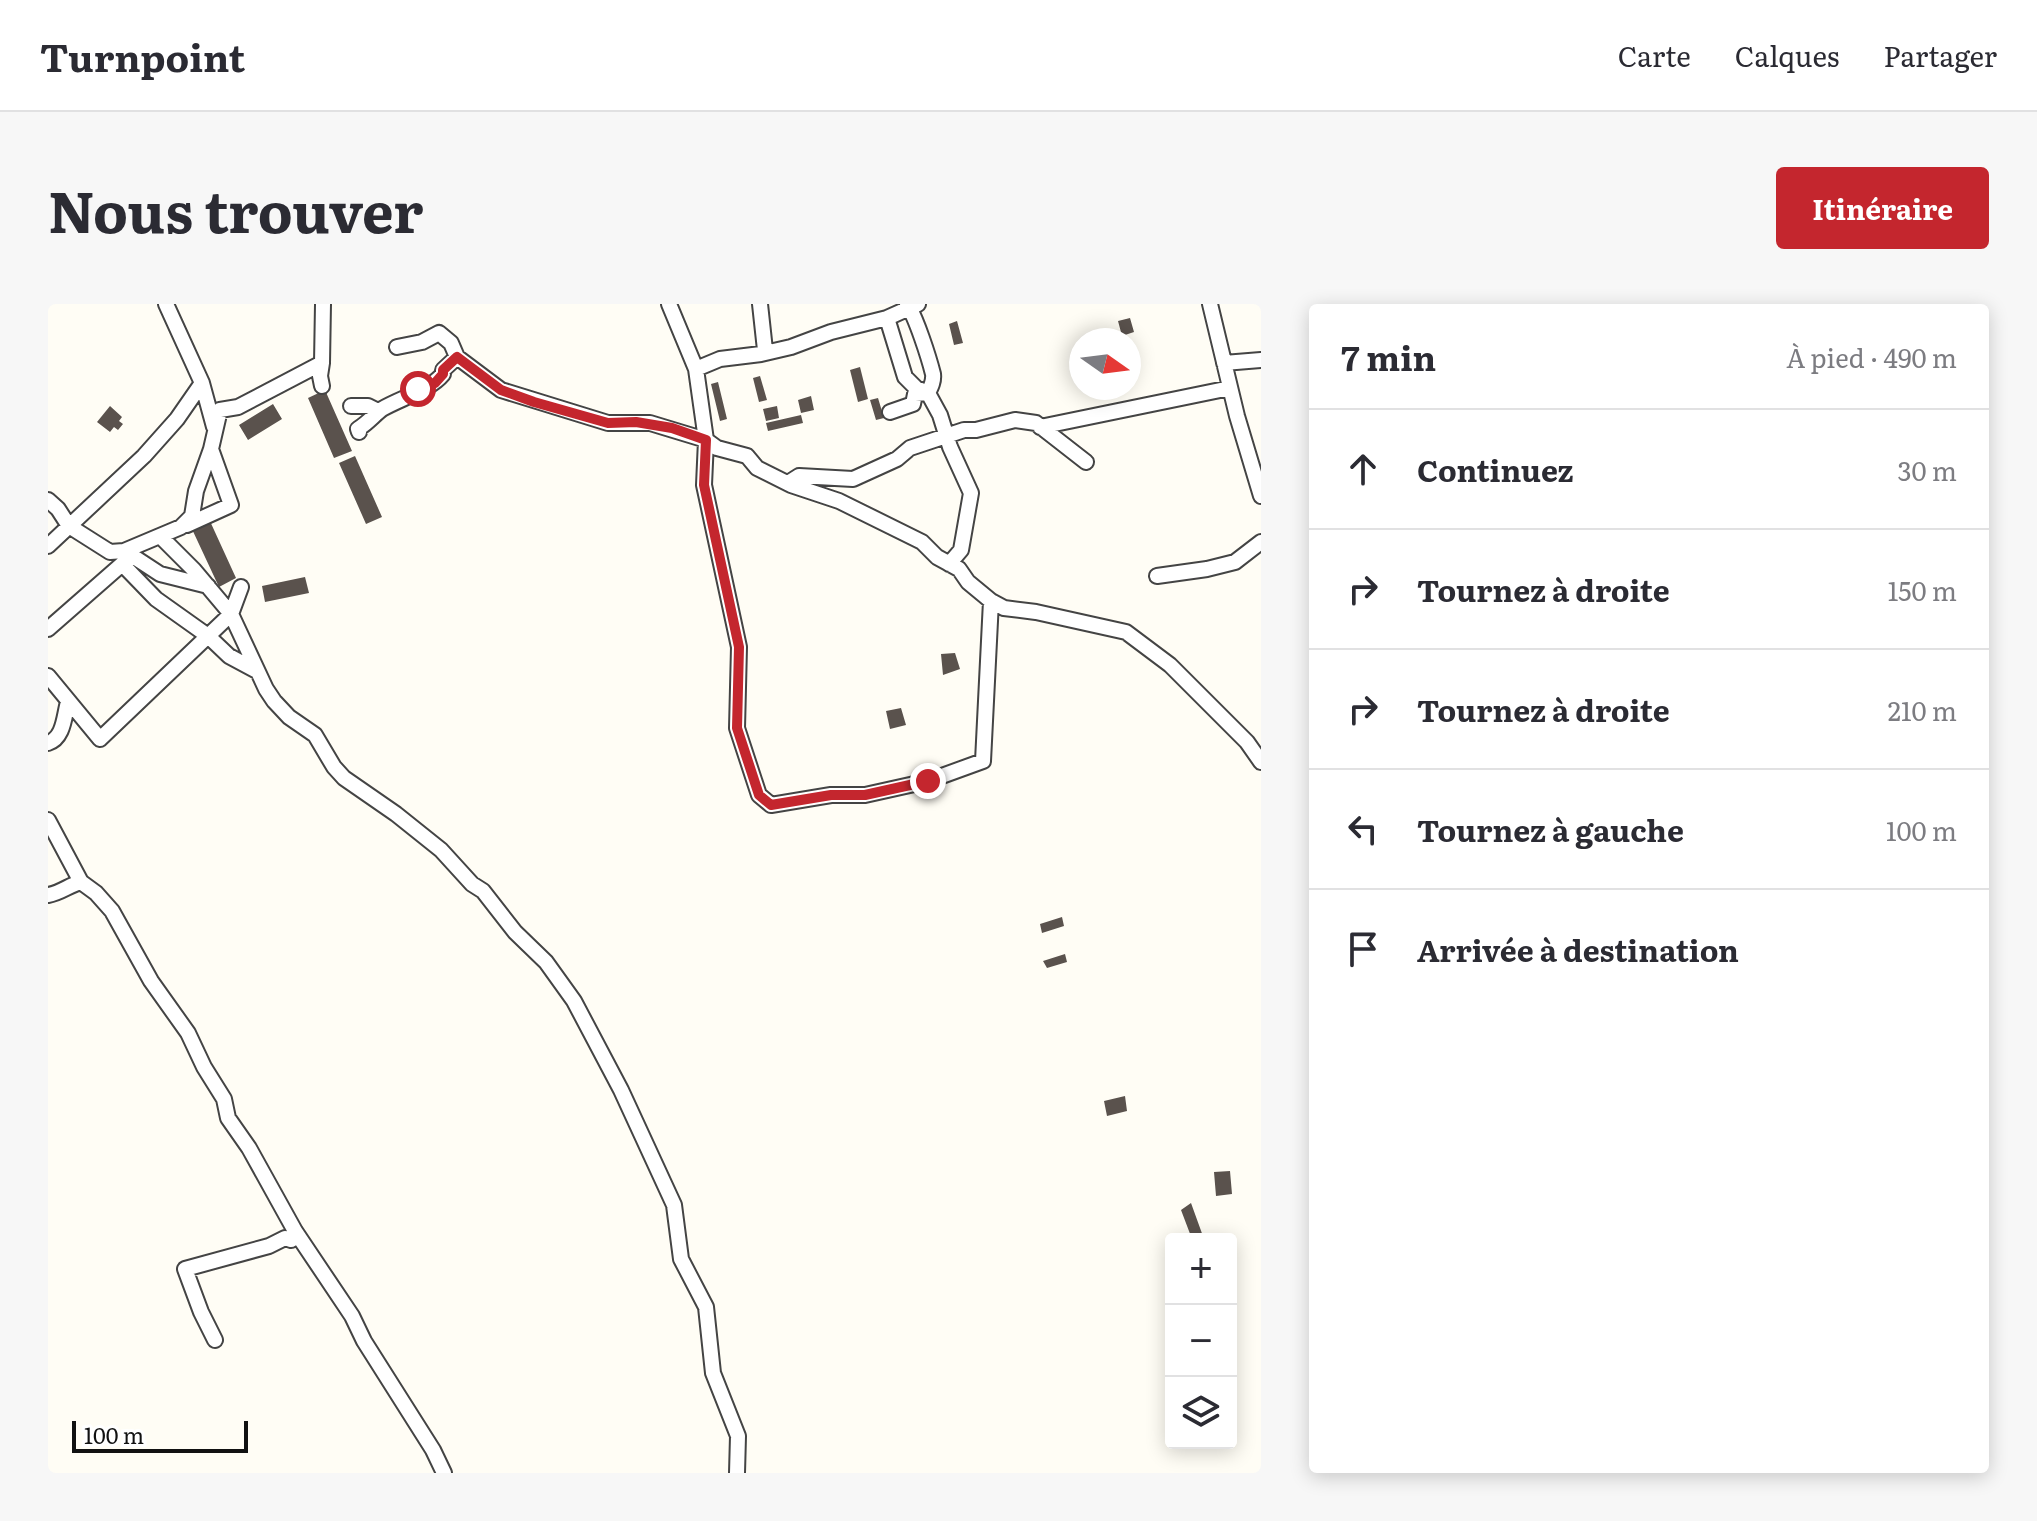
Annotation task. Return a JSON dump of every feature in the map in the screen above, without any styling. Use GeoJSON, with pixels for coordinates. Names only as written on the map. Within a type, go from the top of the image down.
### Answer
{"type":"FeatureCollection","features":[{"type":"Feature","properties":{"kind":"street"},"geometry":{"type":"LineString","coordinates":[[166,304],[202,383],[214,428]]}},
{"type":"Feature","properties":{"kind":"street"},"geometry":{"type":"LineString","coordinates":[[181,527],[192,516],[196,491],[211,449],[220,410],[238,407],[319,378],[323,304]]}},
{"type":"Feature","properties":{"kind":"street"},"geometry":{"type":"LineString","coordinates":[[669,304],[696,369],[706,440],[704,485],[739,647],[737,728],[759,795],[771,805],[831,795],[865,795],[928,781],[983,761],[991,601]]}},
{"type":"Feature","properties":{"kind":"street"},"geometry":{"type":"LineString","coordinates":[[760,304],[765,350],[761,354]]}},
{"type":"Feature","properties":{"kind":"street"},"geometry":{"type":"LineString","coordinates":[[1210,304],[1261,496]]}},
{"type":"Feature","properties":{"kind":"street"},"geometry":{"type":"LineString","coordinates":[[696,369],[720,359],[791,347],[904,308]]}},
{"type":"Feature","properties":{"kind":"street"},"geometry":{"type":"LineString","coordinates":[[904,308],[905,377],[916,388],[928,393],[971,493],[961,550],[949,564]]}},
{"type":"Feature","properties":{"kind":"street"},"geometry":{"type":"LineString","coordinates":[[904,308],[933,373],[928,393]]}},
{"type":"Feature","properties":{"kind":"street"},"geometry":{"type":"LineString","coordinates":[[397,347],[422,342],[439,333],[451,343],[457,357],[501,390],[608,423],[636,422],[672,428],[706,440],[717,448],[747,456],[757,468],[788,483],[839,501],[922,542],[959,569],[968,582],[991,601],[1021,612],[1036,612],[1116,630],[1137,638],[1170,665],[1247,742],[1261,762]]}},
{"type":"Feature","properties":{"kind":"street"},"geometry":{"type":"LineString","coordinates":[[359,432],[358,429],[373,420],[378,411],[435,383],[457,357]]}},
{"type":"Feature","properties":{"kind":"street"},"geometry":{"type":"LineString","coordinates":[[1224,363],[1261,360]]}},
{"type":"Feature","properties":{"kind":"street"},"geometry":{"type":"LineString","coordinates":[[48,546],[144,456],[177,419],[202,383]]}},
{"type":"Feature","properties":{"kind":"street"},"geometry":{"type":"LineString","coordinates":[[1040,427],[1230,388]]}},
{"type":"Feature","properties":{"kind":"street"},"geometry":{"type":"LineString","coordinates":[[890,412],[913,404],[915,394],[928,393]]}},
{"type":"Feature","properties":{"kind":"street"},"geometry":{"type":"LineString","coordinates":[[351,406],[368,406],[378,411]]}},
{"type":"Feature","properties":{"kind":"street"},"geometry":{"type":"LineString","coordinates":[[788,483],[799,476],[853,479],[897,459],[910,448],[945,430],[976,430],[1015,420],[1036,423],[1086,462]]}},
{"type":"Feature","properties":{"kind":"street"},"geometry":{"type":"LineString","coordinates":[[48,500],[69,526],[110,552],[124,551],[231,505],[211,449]]}},
{"type":"Feature","properties":{"kind":"street"},"geometry":{"type":"LineString","coordinates":[[160,536],[231,614],[274,701],[289,717],[315,735],[344,778],[396,814],[454,862],[546,962],[574,1001],[629,1107],[674,1205],[681,1259],[706,1307],[713,1373],[738,1436],[737,1473]]}},
{"type":"Feature","properties":{"kind":"street"},"geometry":{"type":"LineString","coordinates":[[48,629],[144,542]]}},
{"type":"Feature","properties":{"kind":"street"},"geometry":{"type":"LineString","coordinates":[[1157,576],[1235,562],[1261,542]]}},
{"type":"Feature","properties":{"kind":"street"},"geometry":{"type":"LineString","coordinates":[[128,558],[160,574],[208,586]]}},
{"type":"Feature","properties":{"kind":"street"},"geometry":{"type":"LineString","coordinates":[[128,558],[126,568],[156,599],[208,636],[229,656],[258,672]]}},
{"type":"Feature","properties":{"kind":"street"},"geometry":{"type":"LineString","coordinates":[[48,676],[100,739],[231,614],[241,587]]}},
{"type":"Feature","properties":{"kind":"street"},"geometry":{"type":"LineString","coordinates":[[48,743],[54,742],[60,735],[68,702]]}},
{"type":"Feature","properties":{"kind":"street"},"geometry":{"type":"LineString","coordinates":[[48,820],[81,882],[112,911],[151,981],[188,1033],[224,1099],[228,1118],[249,1148],[297,1235],[352,1316],[444,1473]]}},
{"type":"Feature","properties":{"kind":"street"},"geometry":{"type":"LineString","coordinates":[[48,895],[61,893],[72,884],[81,882]]}},
{"type":"Feature","properties":{"kind":"street"},"geometry":{"type":"LineString","coordinates":[[215,1340],[185,1269],[269,1246],[285,1238],[291,1240],[297,1235]]}},
{"type":"Feature","properties":{"kind":"building"},"geometry":{"type":"Polygon","coordinates":[[[1130,318],[1133,328],[1120,328],[1118,321],[1130,318]]]}},
{"type":"Feature","properties":{"kind":"building"},"geometry":{"type":"Polygon","coordinates":[[[957,321],[963,343],[954,345],[949,324],[957,321]]]}},
{"type":"Feature","properties":{"kind":"building"},"geometry":{"type":"Polygon","coordinates":[[[860,367],[868,399],[858,402],[850,370],[860,367]]]}},
{"type":"Feature","properties":{"kind":"building"},"geometry":{"type":"Polygon","coordinates":[[[760,376],[767,400],[759,402],[753,378],[760,376]]]}},
{"type":"Feature","properties":{"kind":"building"},"geometry":{"type":"Polygon","coordinates":[[[718,382],[727,419],[720,421],[711,384],[718,382]]]}},
{"type":"Feature","properties":{"kind":"building"},"geometry":{"type":"Polygon","coordinates":[[[325,390],[352,451],[334,458],[308,398],[325,390]]]}},
{"type":"Feature","properties":{"kind":"building"},"geometry":{"type":"Polygon","coordinates":[[[811,396],[814,410],[801,413],[798,400],[811,396]]]}},
{"type":"Feature","properties":{"kind":"building"},"geometry":{"type":"Polygon","coordinates":[[[878,398],[884,418],[876,420],[870,400],[878,398]]]}},
{"type":"Feature","properties":{"kind":"building"},"geometry":{"type":"Polygon","coordinates":[[[273,404],[282,419],[248,440],[239,425],[273,404]]]}},
{"type":"Feature","properties":{"kind":"building"},"geometry":{"type":"Polygon","coordinates":[[[110,406],[122,417],[119,421],[123,424],[118,430],[114,427],[110,432],[97,422],[110,406]]]}},
{"type":"Feature","properties":{"kind":"building"},"geometry":{"type":"Polygon","coordinates":[[[777,406],[779,418],[766,421],[763,409],[777,406]]]}},
{"type":"Feature","properties":{"kind":"building"},"geometry":{"type":"Polygon","coordinates":[[[801,415],[803,423],[768,431],[766,423],[801,415]]]}},
{"type":"Feature","properties":{"kind":"building"},"geometry":{"type":"Polygon","coordinates":[[[355,456],[382,517],[366,524],[339,463],[355,456]]]}},
{"type":"Feature","properties":{"kind":"building"},"geometry":{"type":"Polygon","coordinates":[[[209,519],[236,578],[219,587],[191,527],[209,519]]]}},
{"type":"Feature","properties":{"kind":"building"},"geometry":{"type":"Polygon","coordinates":[[[305,577],[309,593],[265,602],[262,586],[305,577]]]}},
{"type":"Feature","properties":{"kind":"building"},"geometry":{"type":"Polygon","coordinates":[[[955,653],[960,669],[943,675],[941,654],[955,653]]]}},
{"type":"Feature","properties":{"kind":"building"},"geometry":{"type":"Polygon","coordinates":[[[901,708],[906,725],[890,729],[886,711],[901,708]]]}},
{"type":"Feature","properties":{"kind":"building"},"geometry":{"type":"Polygon","coordinates":[[[1062,917],[1064,926],[1042,933],[1040,924],[1062,917]]]}},
{"type":"Feature","properties":{"kind":"building"},"geometry":{"type":"Polygon","coordinates":[[[1065,954],[1067,962],[1047,968],[1043,961],[1065,954]]]}},
{"type":"Feature","properties":{"kind":"building"},"geometry":{"type":"Polygon","coordinates":[[[1125,1096],[1127,1111],[1107,1116],[1104,1101],[1125,1096]]]}},
{"type":"Feature","properties":{"kind":"building"},"geometry":{"type":"Polygon","coordinates":[[[1230,1171],[1232,1194],[1216,1196],[1214,1172],[1230,1171]]]}},
{"type":"Feature","properties":{"kind":"building"},"geometry":{"type":"Polygon","coordinates":[[[1191,1203],[1202,1233],[1190,1233],[1181,1210],[1191,1203]]]}},
{"type":"Feature","properties":{"kind":"route"},"geometry":{"type":"LineString","coordinates":[[418,389],[435,383],[457,357],[501,390],[534,402],[608,423],[650,423],[706,440],[704,485],[739,647],[737,728],[759,795],[771,805],[831,795],[865,795],[928,781]]}}]}
